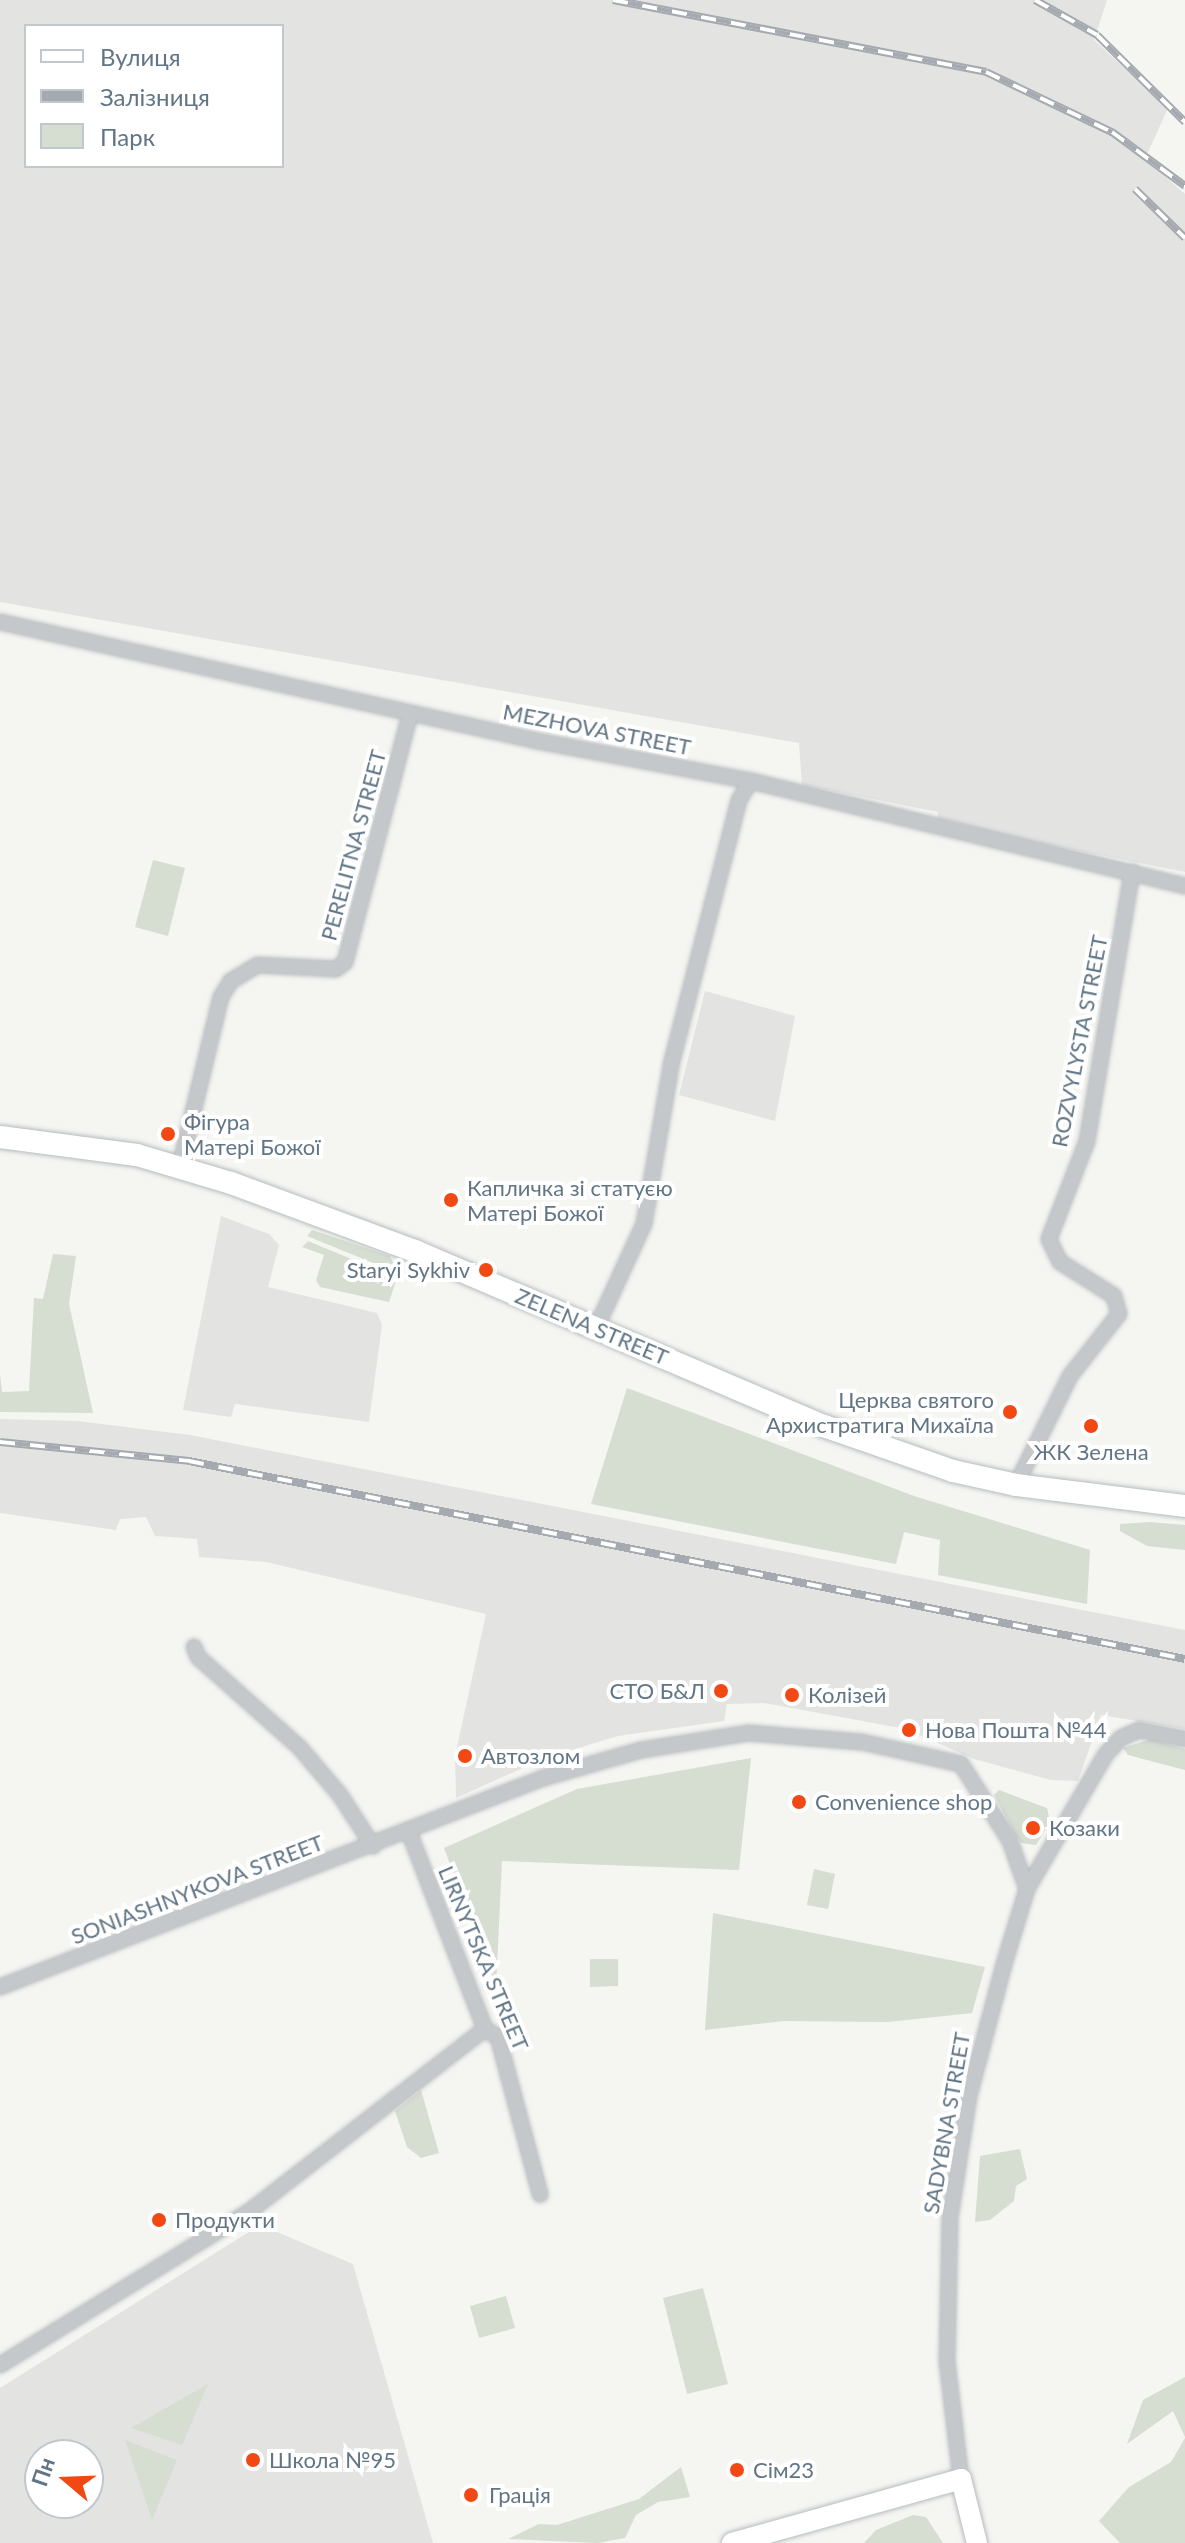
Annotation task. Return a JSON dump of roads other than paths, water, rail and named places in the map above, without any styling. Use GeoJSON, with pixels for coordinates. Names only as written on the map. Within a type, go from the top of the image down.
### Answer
{"type":"FeatureCollection","features":[{"type":"Feature","properties":{"kind":"main road","name":"ZELENA STREET"},"geometry":{"type":"LineString","coordinates":[[0,1137],[94,1147],[180,1166],[415,1251],[864,1442],[1016,1485],[1185,1506]]}},
{"type":"Feature","properties":{"kind":"street","name":"MEZHOVA STREET"},"geometry":{"type":"LineString","coordinates":[[0,622],[410,714],[751,781],[1185,886]]}},
{"type":"Feature","properties":{"kind":"street","name":"PERELITNA STREET"},"geometry":{"type":"LineString","coordinates":[[180,1166],[221,997],[231,981],[258,965],[336,969],[345,962],[410,714]]}},
{"type":"Feature","properties":{"kind":"street"},"geometry":{"type":"LineString","coordinates":[[597,1326],[644,1224],[672,1061],[739,800],[751,781]]}},
{"type":"Feature","properties":{"kind":"street","name":"ROZVYLYSTA STREET"},"geometry":{"type":"LineString","coordinates":[[1016,1485],[1070,1376],[1119,1314],[1114,1296],[1060,1262],[1049,1239],[1087,1141],[1132,872]]}},
{"type":"Feature","properties":{"kind":"street"},"geometry":{"type":"LineString","coordinates":[[194,1647],[198,1657],[300,1748],[340,1795],[373,1846]]}},
{"type":"Feature","properties":{"kind":"street","name":"SADYBNA STREET"},"geometry":{"type":"LineString","coordinates":[[961,2479],[947,2361],[951,2208],[979,2053],[1027,1889],[1106,1754],[1128,1733],[1147,1731],[1185,1739]]}},
{"type":"Feature","properties":{"kind":"street","name":"SONIASHNYKOVA STREET"},"geometry":{"type":"LineString","coordinates":[[0,1987],[543,1778],[641,1750],[748,1733],[814,1735],[961,1764],[1010,1841],[1027,1889]]}},
{"type":"Feature","properties":{"kind":"street","name":"LIRNYTSKA STREET"},"geometry":{"type":"LineString","coordinates":[[409,1832],[485,2029],[498,2037],[540,2194]]}},
{"type":"Feature","properties":{"kind":"street"},"geometry":{"type":"LineString","coordinates":[[0,2365],[250,2211],[485,2029]]}},
{"type":"Feature","properties":{"kind":"street"},"geometry":{"type":"LineString","coordinates":[[732,2543],[961,2479],[977,2543]]}},
{"type":"Feature","properties":{"kind":"railway"},"geometry":{"type":"LineString","coordinates":[[613,0],[986,72],[1112,132],[1185,186]]}},
{"type":"Feature","properties":{"kind":"railway"},"geometry":{"type":"LineString","coordinates":[[1035,0],[1097,35],[1185,122]]}},
{"type":"Feature","properties":{"kind":"railway"},"geometry":{"type":"LineString","coordinates":[[1135,189],[1185,238]]}},
{"type":"Feature","properties":{"kind":"railway"},"geometry":{"type":"LineString","coordinates":[[0,1442],[189,1461],[1185,1659]]}},
{"type":"Feature","properties":{"kind":"place","name":"Фігура Матері Божої"},"geometry":{"type":"Point","coordinates":[168,1134]}},
{"type":"Feature","properties":{"kind":"place","name":"Капличка зі статуєю Матері Божої"},"geometry":{"type":"Point","coordinates":[451,1200]}},
{"type":"Feature","properties":{"kind":"place","name":"Staryi Sykhiv"},"geometry":{"type":"Point","coordinates":[486,1270]}},
{"type":"Feature","properties":{"kind":"place","name":"Церква святого Архистратига Михаїла"},"geometry":{"type":"Point","coordinates":[1010,1412]}},
{"type":"Feature","properties":{"kind":"place","name":"ЖК Зелена"},"geometry":{"type":"Point","coordinates":[1091,1426]}},
{"type":"Feature","properties":{"kind":"place","name":"СТО Б&Л"},"geometry":{"type":"Point","coordinates":[721,1691]}},
{"type":"Feature","properties":{"kind":"place","name":"Колізей"},"geometry":{"type":"Point","coordinates":[792,1695]}},
{"type":"Feature","properties":{"kind":"place","name":"Нова Пошта №44"},"geometry":{"type":"Point","coordinates":[909,1730]}},
{"type":"Feature","properties":{"kind":"place","name":"Автозлом"},"geometry":{"type":"Point","coordinates":[465,1756]}},
{"type":"Feature","properties":{"kind":"place","name":"Convenience shop"},"geometry":{"type":"Point","coordinates":[799,1802]}},
{"type":"Feature","properties":{"kind":"place","name":"Козаки"},"geometry":{"type":"Point","coordinates":[1033,1828]}},
{"type":"Feature","properties":{"kind":"place","name":"Продукти"},"geometry":{"type":"Point","coordinates":[159,2220]}},
{"type":"Feature","properties":{"kind":"place","name":"Школа №95"},"geometry":{"type":"Point","coordinates":[253,2460]}},
{"type":"Feature","properties":{"kind":"place","name":"Сім23"},"geometry":{"type":"Point","coordinates":[737,2470]}},
{"type":"Feature","properties":{"kind":"place","name":"Грація"},"geometry":{"type":"Point","coordinates":[471,2495]}}]}
